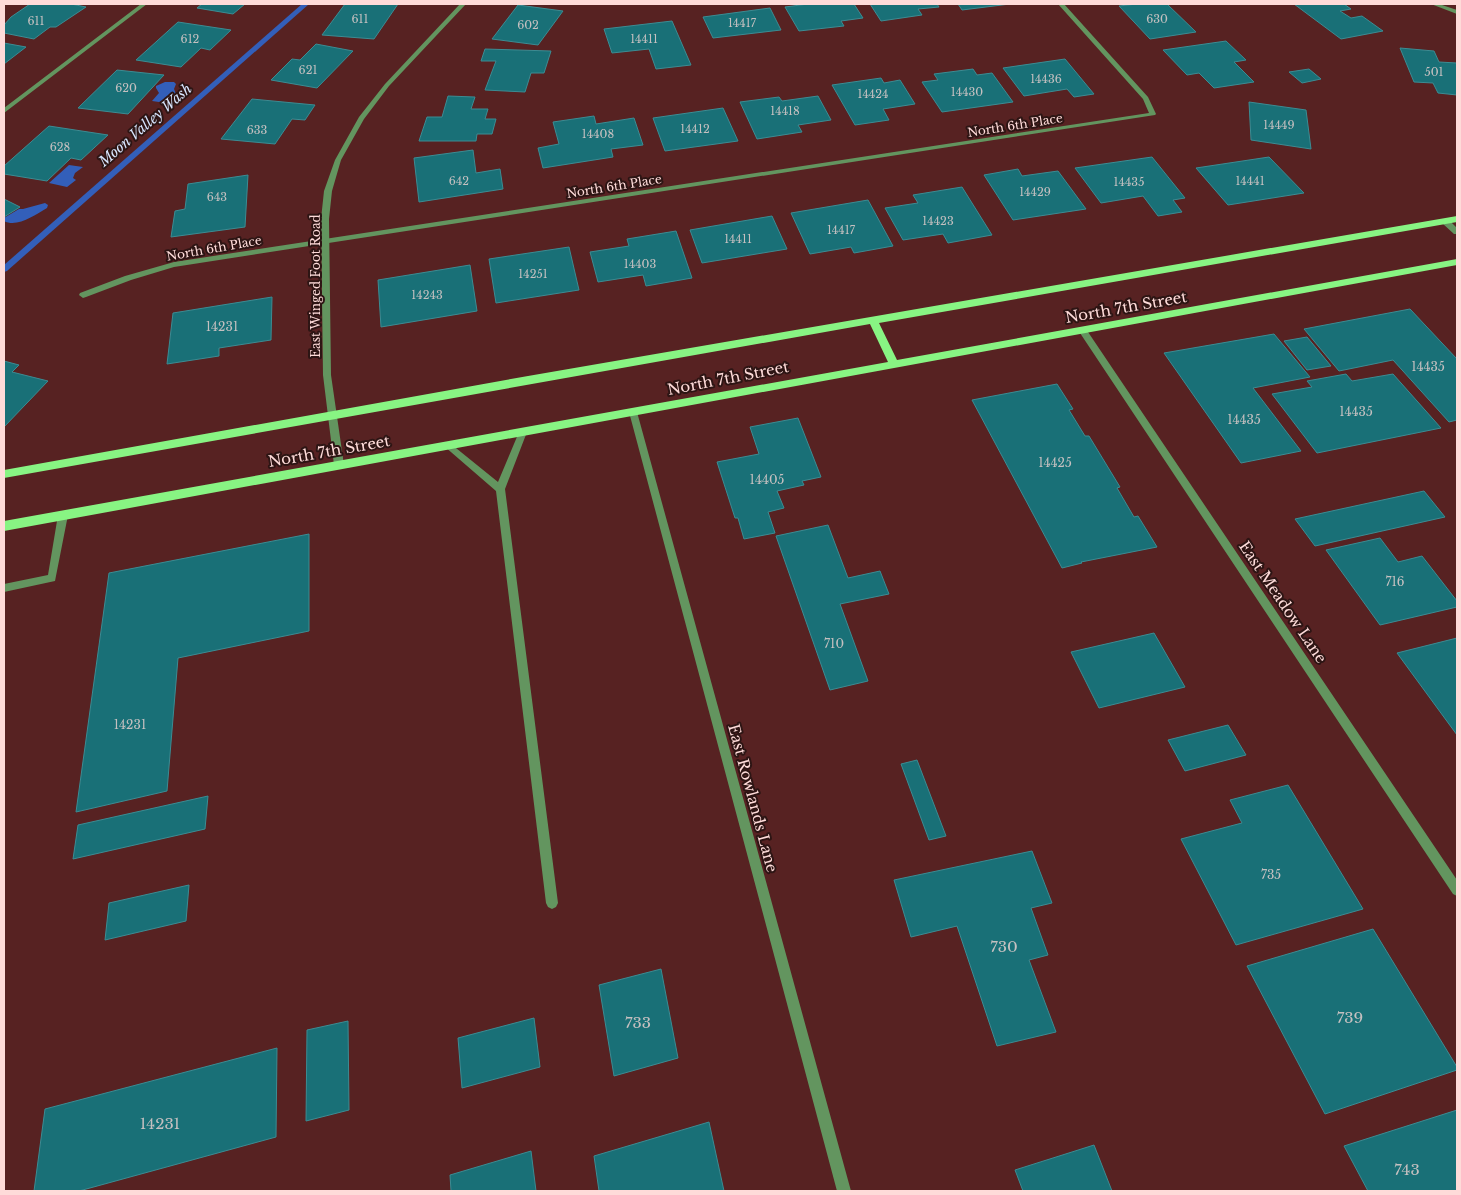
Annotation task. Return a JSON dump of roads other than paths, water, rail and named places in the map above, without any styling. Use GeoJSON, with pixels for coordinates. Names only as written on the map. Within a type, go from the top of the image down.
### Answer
{"type":"FeatureCollection","features":[{"type":"Feature","properties":{"kind":"main road","name":"North 7th Street"},"geometry":{"type":"LineString","coordinates":[[4,474],[332,414],[1457,219]]}},
{"type":"Feature","properties":{"kind":"main road","name":"North 7th Street"},"geometry":{"type":"LineString","coordinates":[[4,526],[1457,262]]}},
{"type":"Feature","properties":{"kind":"main road"},"geometry":{"type":"LineString","coordinates":[[873,321],[894,364]]}},
{"type":"Feature","properties":{"kind":"street"},"geometry":{"type":"LineString","coordinates":[[4,110],[144,4]]}},
{"type":"Feature","properties":{"kind":"street","name":"East Winged Foot Road"},"geometry":{"type":"LineString","coordinates":[[338,465],[326,375],[325,219],[328,191],[346,141],[361,118],[387,85],[463,4]]}},
{"type":"Feature","properties":{"kind":"street","name":"North 6th Place"},"geometry":{"type":"LineString","coordinates":[[83,295],[128,278],[174,265],[1153,114],[1146,98],[1061,4]]}},
{"type":"Feature","properties":{"kind":"street"},"geometry":{"type":"LineString","coordinates":[[1434,4],[1457,12]]}},
{"type":"Feature","properties":{"kind":"street"},"geometry":{"type":"LineString","coordinates":[[1445,221],[1457,232]]}},
{"type":"Feature","properties":{"kind":"street","name":"East Meadow Lane"},"geometry":{"type":"LineString","coordinates":[[1083,331],[1457,890]]}},
{"type":"Feature","properties":{"kind":"street","name":"East Rowlands Lane"},"geometry":{"type":"LineString","coordinates":[[633,412],[844,1191]]}},
{"type":"Feature","properties":{"kind":"street"},"geometry":{"type":"LineString","coordinates":[[522,432],[500,489],[552,903]]}},
{"type":"Feature","properties":{"kind":"street"},"geometry":{"type":"LineString","coordinates":[[448,446],[500,489]]}},
{"type":"Feature","properties":{"kind":"street"},"geometry":{"type":"LineString","coordinates":[[4,588],[52,578],[63,515]]}},
{"type":"Feature","properties":{"kind":"water"},"geometry":{"type":"Polygon","coordinates":[[[165,82],[174,82],[176,84],[174,89],[176,94],[159,102],[152,101],[159,93],[156,86],[165,82]]]}},
{"type":"Feature","properties":{"kind":"water"},"geometry":{"type":"Polygon","coordinates":[[[69,165],[83,167],[75,173],[73,178],[76,180],[67,187],[49,183],[69,165]]]}},
{"type":"Feature","properties":{"kind":"water"},"geometry":{"type":"Polygon","coordinates":[[[45,203],[48,205],[47,208],[26,220],[15,223],[4,221],[4,218],[19,209],[45,203]]]}},
{"type":"Feature","properties":{"kind":"waterway","name":"Moon Valley Wash"},"geometry":{"type":"LineString","coordinates":[[4,269],[306,4]]}}]}
